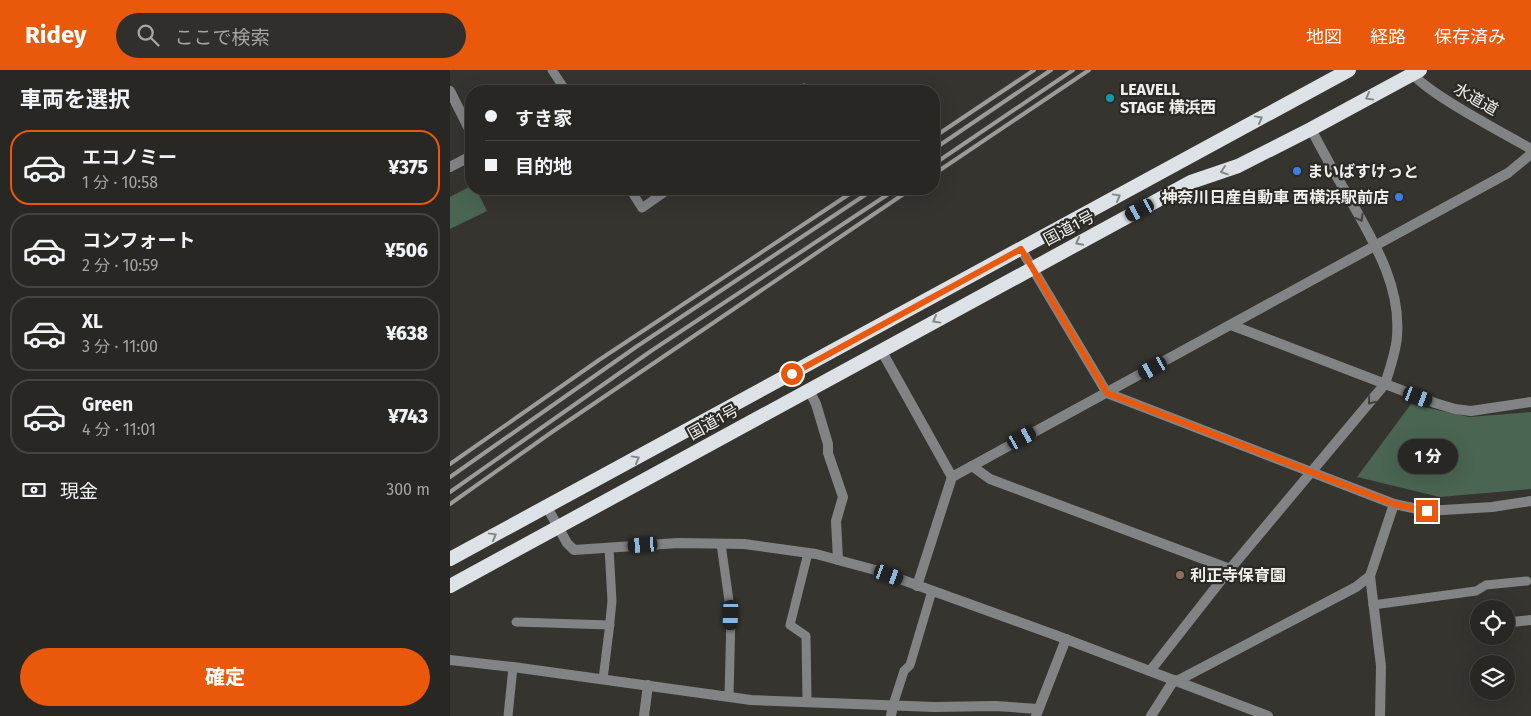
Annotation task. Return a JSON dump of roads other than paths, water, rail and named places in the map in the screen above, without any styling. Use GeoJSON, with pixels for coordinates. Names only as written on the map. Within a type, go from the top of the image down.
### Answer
{"type":"FeatureCollection","features":[{"type":"Feature","properties":{"kind":"highway","name":"国道1号"},"geometry":{"type":"LineString","coordinates":[[450,560],[1344,71]]}},
{"type":"Feature","properties":{"kind":"highway","name":"国道1号"},"geometry":{"type":"LineString","coordinates":[[450,586],[1191,182],[1238,166],[1311,129],[1414,71]]}},
{"type":"Feature","properties":{"kind":"street","name":"水道道"},"geometry":{"type":"LineString","coordinates":[[1414,71],[1433,91],[1531,149]]}},
{"type":"Feature","properties":{"kind":"street"},"geometry":{"type":"LineString","coordinates":[[450,91],[465,121]]}},
{"type":"Feature","properties":{"kind":"street"},"geometry":{"type":"LineString","coordinates":[[1150,671],[1230,569],[1384,384],[1392,361],[1397,336],[1396,307],[1389,279],[1376,246],[1311,129]]}},
{"type":"Feature","properties":{"kind":"street"},"geometry":{"type":"LineString","coordinates":[[917,586],[952,477],[1508,173],[1531,154]]}},
{"type":"Feature","properties":{"kind":"street"},"geometry":{"type":"LineString","coordinates":[[450,167],[465,159]]}},
{"type":"Feature","properties":{"kind":"street"},"geometry":{"type":"LineString","coordinates":[[1021,249],[1107,393],[1394,504],[1427,511],[1464,510],[1531,502]]}},
{"type":"Feature","properties":{"kind":"street"},"geometry":{"type":"LineString","coordinates":[[1231,325],[1435,403],[1471,411],[1531,402]]}},
{"type":"Feature","properties":{"kind":"street"},"geometry":{"type":"LineString","coordinates":[[882,350],[952,477]]}},
{"type":"Feature","properties":{"kind":"street"},"geometry":{"type":"LineString","coordinates":[[810,390],[816,404],[828,444],[828,453],[843,497],[836,521],[838,560]]}},
{"type":"Feature","properties":{"kind":"street"},"geometry":{"type":"LineString","coordinates":[[972,466],[990,479],[1230,569]]}},
{"type":"Feature","properties":{"kind":"street"},"geometry":{"type":"LineString","coordinates":[[1380,716],[1381,666],[1370,576],[1394,504]]}},
{"type":"Feature","properties":{"kind":"street"},"geometry":{"type":"LineString","coordinates":[[547,507],[566,542],[574,550],[678,543],[744,544],[808,553],[838,560],[875,570],[1066,639],[1268,716]]}},
{"type":"Feature","properties":{"kind":"street"},"geometry":{"type":"LineString","coordinates":[[1152,716],[1176,681],[1356,587],[1370,576]]}},
{"type":"Feature","properties":{"kind":"street"},"geometry":{"type":"LineString","coordinates":[[1515,622],[1531,620]]}},
{"type":"Feature","properties":{"kind":"street"},"geometry":{"type":"LineString","coordinates":[[450,660],[513,666],[751,700],[934,707],[996,706],[1037,712],[1066,639]]}},
{"type":"Feature","properties":{"kind":"street"},"geometry":{"type":"LineString","coordinates":[[644,716],[648,685]]}},
{"type":"Feature","properties":{"kind":"street"},"geometry":{"type":"LineString","coordinates":[[891,716],[893,705]]}},
{"type":"Feature","properties":{"kind":"lane"},"geometry":{"type":"LineString","coordinates":[[552,70],[562,85]]}},
{"type":"Feature","properties":{"kind":"lane"},"geometry":{"type":"LineString","coordinates":[[634,195],[642,208],[660,195]]}},
{"type":"Feature","properties":{"kind":"lane"},"geometry":{"type":"LineString","coordinates":[[721,544],[731,615],[729,696]]}},
{"type":"Feature","properties":{"kind":"lane"},"geometry":{"type":"LineString","coordinates":[[603,679],[612,601],[609,548]]}},
{"type":"Feature","properties":{"kind":"lane"},"geometry":{"type":"LineString","coordinates":[[807,701],[806,636],[790,625],[808,553]]}},
{"type":"Feature","properties":{"kind":"lane"},"geometry":{"type":"LineString","coordinates":[[1373,605],[1476,591],[1486,585],[1527,581]]}},
{"type":"Feature","properties":{"kind":"lane"},"geometry":{"type":"LineString","coordinates":[[893,705],[904,671],[910,665],[932,591]]}},
{"type":"Feature","properties":{"kind":"lane"},"geometry":{"type":"LineString","coordinates":[[516,622],[610,625]]}},
{"type":"Feature","properties":{"kind":"lane"},"geometry":{"type":"LineString","coordinates":[[508,716],[513,666]]}},
{"type":"Feature","properties":{"kind":"railway"},"geometry":{"type":"LineString","coordinates":[[940,133],[1034,70]]}},
{"type":"Feature","properties":{"kind":"railway"},"geometry":{"type":"LineString","coordinates":[[940,145],[1051,70]]}},
{"type":"Feature","properties":{"kind":"railway"},"geometry":{"type":"LineString","coordinates":[[940,160],[1073,70]]}},
{"type":"Feature","properties":{"kind":"railway"},"geometry":{"type":"LineString","coordinates":[[940,170],[1089,70]]}},
{"type":"Feature","properties":{"kind":"railway"},"geometry":{"type":"LineString","coordinates":[[450,464],[599,360],[848,195]]}},
{"type":"Feature","properties":{"kind":"railway"},"geometry":{"type":"LineString","coordinates":[[450,477],[636,347],[865,195]]}},
{"type":"Feature","properties":{"kind":"railway"},"geometry":{"type":"LineString","coordinates":[[450,492],[651,351],[887,195]]}},
{"type":"Feature","properties":{"kind":"railway"},"geometry":{"type":"LineString","coordinates":[[450,504],[552,432],[902,195]]}},
{"type":"Feature","properties":{"kind":"place","name":"LEAVELL STAGE 横浜西"},"geometry":{"type":"Point","coordinates":[1110,98]}},
{"type":"Feature","properties":{"kind":"place","name":"まいばすけっと"},"geometry":{"type":"Point","coordinates":[1297,171]}},
{"type":"Feature","properties":{"kind":"place","name":"神奈川日産自動車 西横浜駅前店"},"geometry":{"type":"Point","coordinates":[1399,197]}},
{"type":"Feature","properties":{"kind":"place","name":"利正寺保育園"},"geometry":{"type":"Point","coordinates":[1180,575]}}]}
